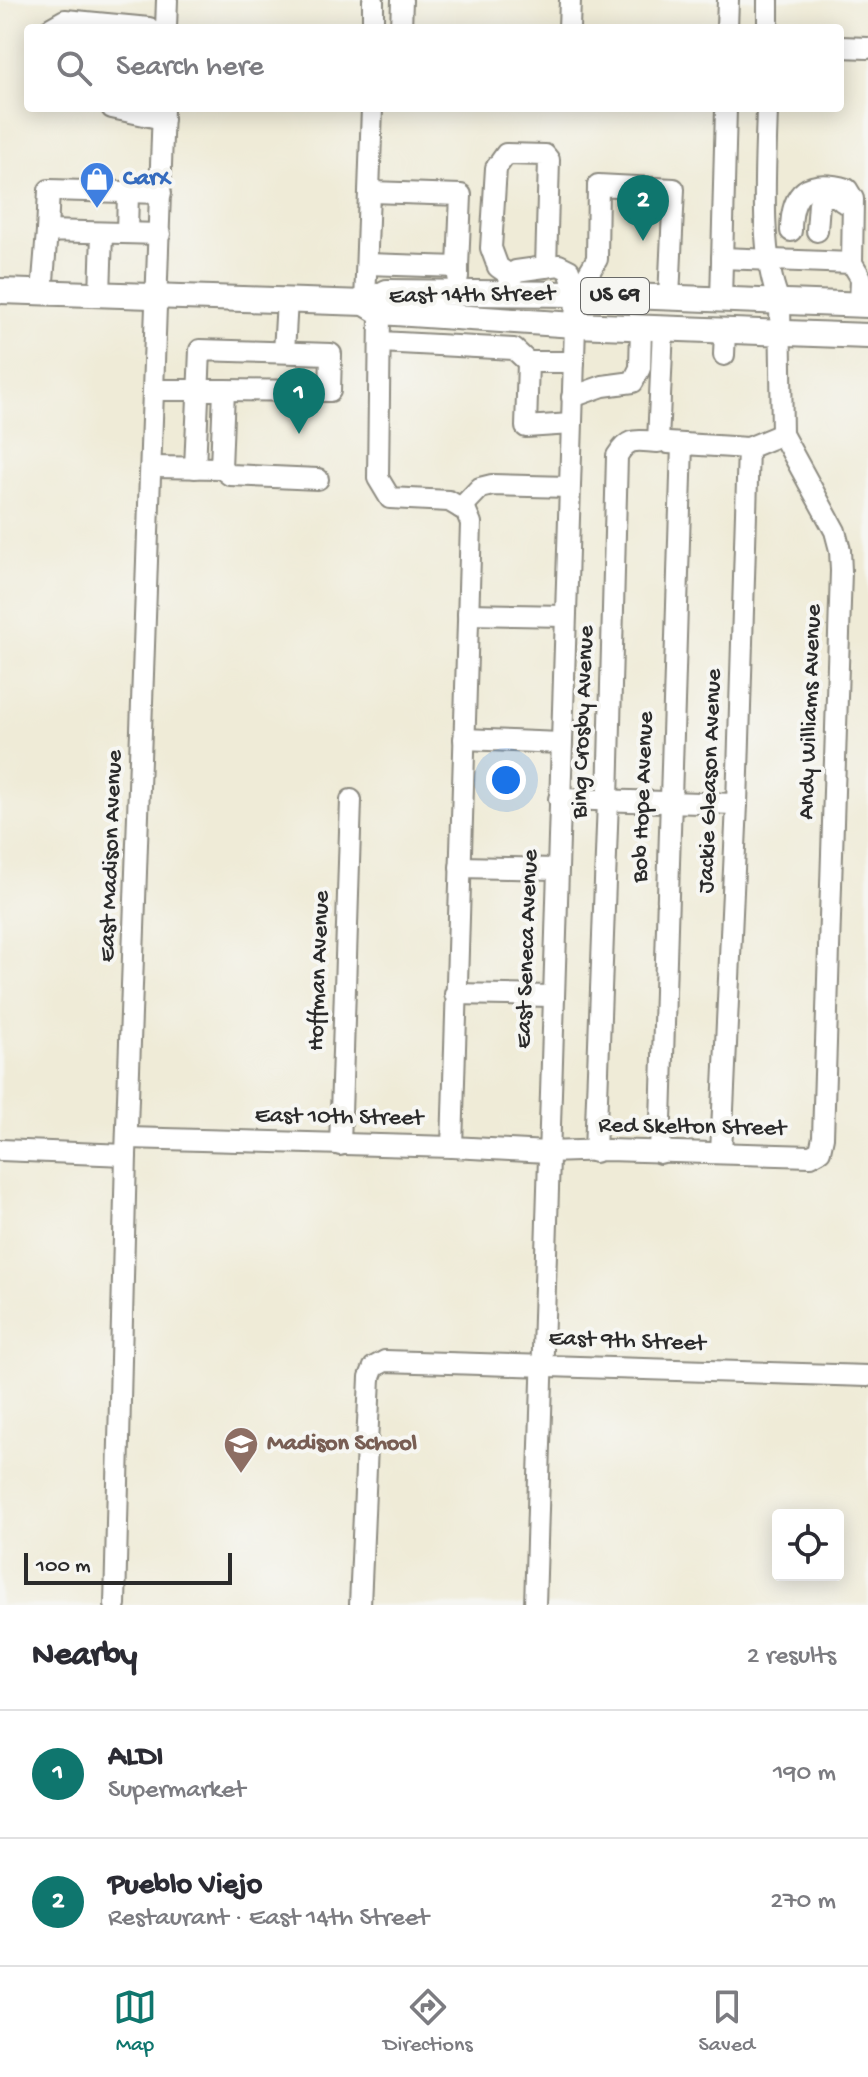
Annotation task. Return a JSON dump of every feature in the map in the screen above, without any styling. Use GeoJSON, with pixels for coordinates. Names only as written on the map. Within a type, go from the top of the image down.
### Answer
{"type":"FeatureCollection","features":[{"type":"Feature","properties":{"kind":"main road","name":"East 14th Street"},"geometry":{"type":"LineString","coordinates":[[373,308],[387,292],[457,293],[510,285],[576,294],[864,305]]}},
{"type":"Feature","properties":{"kind":"main road","name":"East 14th Street"},"geometry":{"type":"LineString","coordinates":[[0,291],[287,300],[575,325],[652,328],[725,343],[780,333],[868,336]]}},
{"type":"Feature","properties":{"kind":"street"},"geometry":{"type":"LineString","coordinates":[[166,24],[167,0]]}},
{"type":"Feature","properties":{"kind":"street"},"geometry":{"type":"LineString","coordinates":[[373,0],[373,24]]}},
{"type":"Feature","properties":{"kind":"street"},"geometry":{"type":"LineString","coordinates":[[401,24],[402,0]]}},
{"type":"Feature","properties":{"kind":"street"},"geometry":{"type":"LineString","coordinates":[[569,24],[570,0]]}},
{"type":"Feature","properties":{"kind":"street"},"geometry":{"type":"LineString","coordinates":[[727,24],[728,0]]}},
{"type":"Feature","properties":{"kind":"street"},"geometry":{"type":"LineString","coordinates":[[768,0],[768,24]]}},
{"type":"Feature","properties":{"kind":"street"},"geometry":{"type":"LineString","coordinates":[[58,24],[65,20],[107,24]]}},
{"type":"Feature","properties":{"kind":"street"},"geometry":{"type":"LineString","coordinates":[[844,47],[868,48]]}},
{"type":"Feature","properties":{"kind":"street"},"geometry":{"type":"LineString","coordinates":[[372,112],[367,264],[380,342],[378,478],[390,498],[449,501],[466,511],[471,523],[452,1147]]}},
{"type":"Feature","properties":{"kind":"street"},"geometry":{"type":"LineString","coordinates":[[721,300],[726,112]]}},
{"type":"Feature","properties":{"kind":"street","name":"Andy Williams Avenue"},"geometry":{"type":"LineString","coordinates":[[767,112],[765,187],[772,286],[780,302],[782,434],[835,531],[840,550],[823,1137]]}},
{"type":"Feature","properties":{"kind":"street","name":"East Madison Avenue"},"geometry":{"type":"LineString","coordinates":[[115,1605],[127,1146],[163,113]]}},
{"type":"Feature","properties":{"kind":"street"},"geometry":{"type":"LineString","coordinates":[[510,285],[493,260],[491,248],[496,168],[506,154],[545,155],[549,160],[546,267]]}},
{"type":"Feature","properties":{"kind":"street"},"geometry":{"type":"LineString","coordinates":[[576,294],[597,259],[598,185],[674,189],[669,298]]}},
{"type":"Feature","properties":{"kind":"street"},"geometry":{"type":"LineString","coordinates":[[765,187],[847,189],[853,199],[852,263],[861,278],[864,305]]}},
{"type":"Feature","properties":{"kind":"street"},"geometry":{"type":"LineString","coordinates":[[791,245],[791,212],[795,200],[806,188]]}},
{"type":"Feature","properties":{"kind":"street"},"geometry":{"type":"LineString","coordinates":[[42,293],[49,190],[161,193]]}},
{"type":"Feature","properties":{"kind":"street"},"geometry":{"type":"LineString","coordinates":[[127,233],[128,192]]}},
{"type":"Feature","properties":{"kind":"street"},"geometry":{"type":"LineString","coordinates":[[371,192],[461,195],[457,293]]}},
{"type":"Feature","properties":{"kind":"street"},"geometry":{"type":"LineString","coordinates":[[816,245],[819,203],[826,196],[836,196],[853,209]]}},
{"type":"Feature","properties":{"kind":"street"},"geometry":{"type":"LineString","coordinates":[[47,231],[160,234]]}},
{"type":"Feature","properties":{"kind":"street"},"geometry":{"type":"LineString","coordinates":[[100,295],[102,233]]}},
{"type":"Feature","properties":{"kind":"street"},"geometry":{"type":"LineString","coordinates":[[722,258],[770,259],[791,245],[816,245],[852,263]]}},
{"type":"Feature","properties":{"kind":"street"},"geometry":{"type":"LineString","coordinates":[[367,264],[458,267]]}},
{"type":"Feature","properties":{"kind":"street"},"geometry":{"type":"LineString","coordinates":[[510,285],[516,271],[559,265],[569,270],[576,294]]}},
{"type":"Feature","properties":{"kind":"street","name":"East Seneca Avenue"},"geometry":{"type":"LineString","coordinates":[[535,1605],[571,424],[579,359],[575,325],[576,294]]}},
{"type":"Feature","properties":{"kind":"street"},"geometry":{"type":"LineString","coordinates":[[284,352],[287,300]]}},
{"type":"Feature","properties":{"kind":"street"},"geometry":{"type":"LineString","coordinates":[[572,397],[595,384],[633,382],[638,376],[652,328]]}},
{"type":"Feature","properties":{"kind":"street"},"geometry":{"type":"LineString","coordinates":[[652,328],[658,442],[748,448],[782,434]]}},
{"type":"Feature","properties":{"kind":"street"},"geometry":{"type":"LineString","coordinates":[[380,342],[514,349],[528,362],[579,359]]}},
{"type":"Feature","properties":{"kind":"street"},"geometry":{"type":"LineString","coordinates":[[155,390],[199,390],[224,390],[330,391],[331,354],[200,350],[199,390],[195,468]]}},
{"type":"Feature","properties":{"kind":"street"},"geometry":{"type":"LineString","coordinates":[[528,362],[526,427],[571,424]]}},
{"type":"Feature","properties":{"kind":"street"},"geometry":{"type":"LineString","coordinates":[[221,468],[224,390]]}},
{"type":"Feature","properties":{"kind":"street","name":"Bing Crosby Avenue"},"geometry":{"type":"LineString","coordinates":[[595,1152],[617,456],[625,443],[658,442]]}},
{"type":"Feature","properties":{"kind":"street","name":"Bob Hope Avenue"},"geometry":{"type":"LineString","coordinates":[[660,1153],[682,444]]}},
{"type":"Feature","properties":{"kind":"street","name":"Jackie Gleason Avenue"},"geometry":{"type":"LineString","coordinates":[[721,1153],[737,804],[748,448]]}},
{"type":"Feature","properties":{"kind":"street"},"geometry":{"type":"LineString","coordinates":[[152,467],[221,468],[230,475],[318,479]]}},
{"type":"Feature","properties":{"kind":"street"},"geometry":{"type":"LineString","coordinates":[[461,508],[480,488],[492,485],[569,487]]}},
{"type":"Feature","properties":{"kind":"street"},"geometry":{"type":"LineString","coordinates":[[468,614],[565,616]]}},
{"type":"Feature","properties":{"kind":"street"},"geometry":{"type":"LineString","coordinates":[[464,739],[561,743]]}},
{"type":"Feature","properties":{"kind":"street"},"geometry":{"type":"LineString","coordinates":[[559,799],[737,804]]}},
{"type":"Feature","properties":{"kind":"street","name":"Hoffman Avenue"},"geometry":{"type":"LineString","coordinates":[[340,1145],[351,800]]}},
{"type":"Feature","properties":{"kind":"street"},"geometry":{"type":"LineString","coordinates":[[460,867],[557,869]]}},
{"type":"Feature","properties":{"kind":"street"},"geometry":{"type":"LineString","coordinates":[[455,994],[553,996]]}},
{"type":"Feature","properties":{"kind":"street","name":"Red Skelton Street"},"geometry":{"type":"LineString","coordinates":[[548,1152],[608,1150],[811,1156],[820,1151],[823,1137]]}},
{"type":"Feature","properties":{"kind":"street","name":"East 10th Street"},"geometry":{"type":"LineString","coordinates":[[0,1150],[340,1145],[548,1152]]}},
{"type":"Feature","properties":{"kind":"street","name":"East 9th Street"},"geometry":{"type":"LineString","coordinates":[[360,1605],[370,1377],[374,1367],[385,1361],[868,1376]]}},
{"type":"Feature","properties":{"kind":"place","name":"CarX"},"geometry":{"type":"Point","coordinates":[97,210]}},
{"type":"Feature","properties":{"kind":"place","name":"Pueblo Viejo"},"geometry":{"type":"Point","coordinates":[643,241]}},
{"type":"Feature","properties":{"kind":"place","name":"ALDI"},"geometry":{"type":"Point","coordinates":[299,434]}},
{"type":"Feature","properties":{"kind":"place","name":"Madison School"},"geometry":{"type":"Point","coordinates":[241,1475]}}]}
